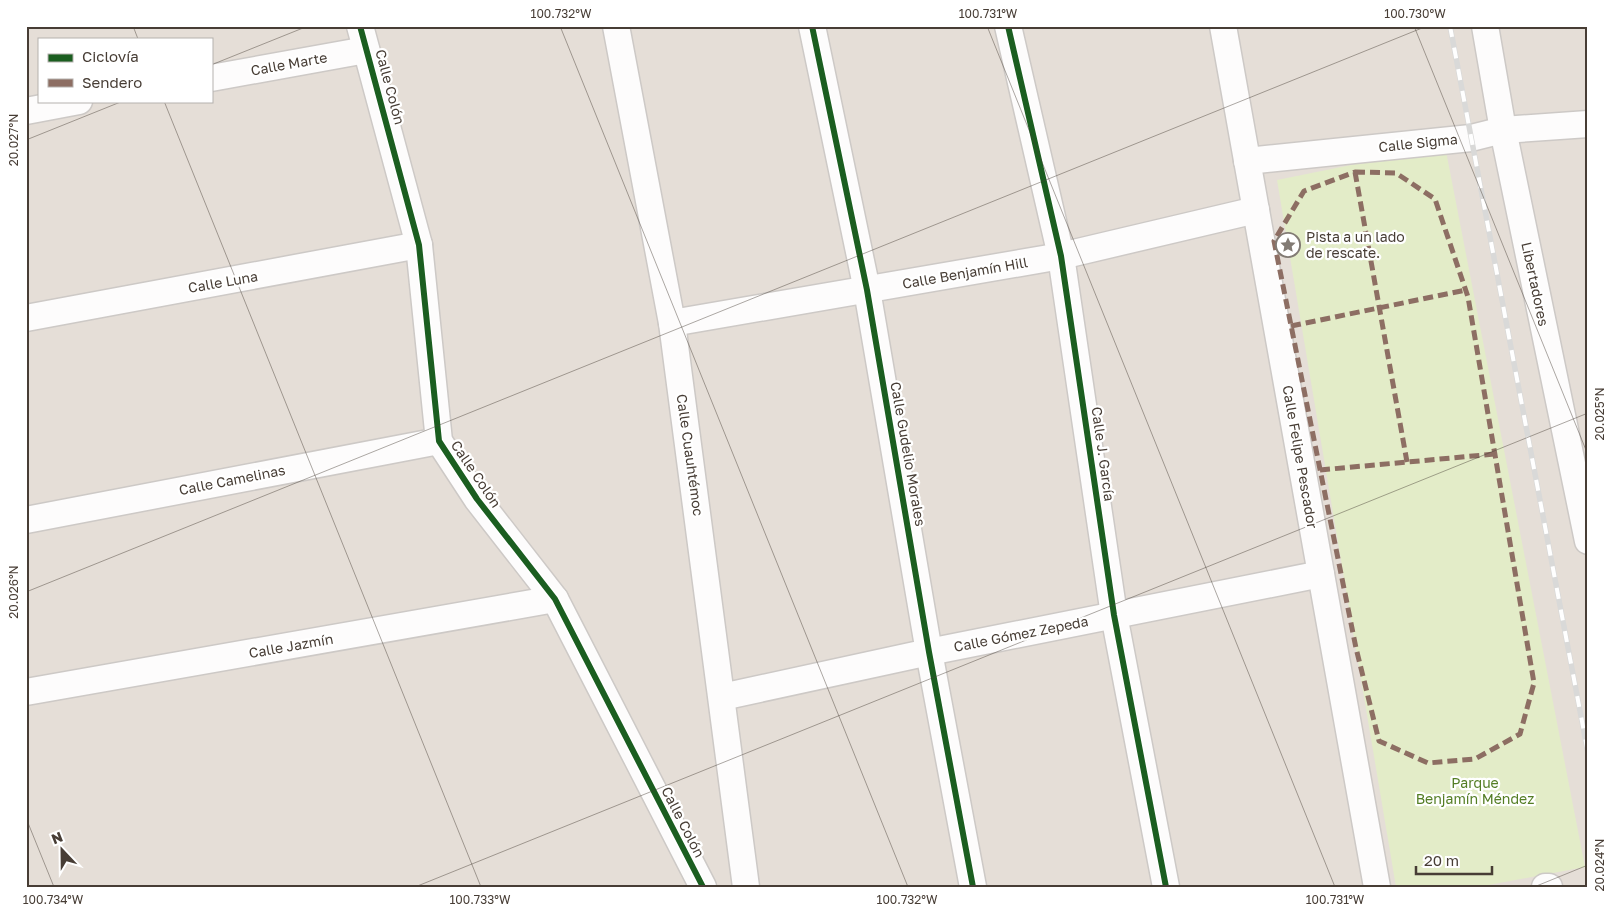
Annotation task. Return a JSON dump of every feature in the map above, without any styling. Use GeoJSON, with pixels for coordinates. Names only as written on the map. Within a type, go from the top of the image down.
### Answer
{"type":"FeatureCollection","features":[{"type":"Feature","properties":{"kind":"street","name":"Calle Cuauhtémoc"},"geometry":{"type":"LineString","coordinates":[[616,26],[672,323],[746,887]]}},
{"type":"Feature","properties":{"kind":"street","name":"Calle Gudelio Morales"},"geometry":{"type":"LineString","coordinates":[[812,26],[867,290],[929,652],[973,887]]}},
{"type":"Feature","properties":{"kind":"street","name":"Calle J. García"},"geometry":{"type":"LineString","coordinates":[[1008,26],[1061,256],[1114,615],[1166,887]]}},
{"type":"Feature","properties":{"kind":"street","name":"Calle Felipe Pescador"},"geometry":{"type":"LineString","coordinates":[[1223,26],[1377,887]]}},
{"type":"Feature","properties":{"kind":"street","name":"Libertadores"},"geometry":{"type":"LineString","coordinates":[[1485,26],[1503,130],[1588,541]]}},
{"type":"Feature","properties":{"kind":"street","name":"Calle Marte"},"geometry":{"type":"LineString","coordinates":[[212,78],[363,38]]}},
{"type":"Feature","properties":{"kind":"street","name":"Calle Colón"},"geometry":{"type":"LineString","coordinates":[[363,38],[419,245],[439,441],[477,499],[555,599],[702,887]]}},
{"type":"Feature","properties":{"kind":"street"},"geometry":{"type":"LineString","coordinates":[[26,111],[74,102]]}},
{"type":"Feature","properties":{"kind":"street","name":"Calle Sigma"},"geometry":{"type":"LineString","coordinates":[[1247,161],[1471,138],[1503,130],[1588,124]]}},
{"type":"Feature","properties":{"kind":"street","name":"Calle Benjamín Hill"},"geometry":{"type":"LineString","coordinates":[[672,323],[1061,256],[1256,210]]}},
{"type":"Feature","properties":{"kind":"street","name":"Calle Luna"},"geometry":{"type":"LineString","coordinates":[[26,318],[419,245]]}},
{"type":"Feature","properties":{"kind":"street","name":"Calle Camelinas"},"geometry":{"type":"LineString","coordinates":[[26,520],[439,441]]}},
{"type":"Feature","properties":{"kind":"street","name":"Calle Gómez Zepeda"},"geometry":{"type":"LineString","coordinates":[[722,697],[929,652],[1321,574]]}},
{"type":"Feature","properties":{"kind":"street","name":"Calle Jazmín"},"geometry":{"type":"LineString","coordinates":[[26,692],[555,599]]}},
{"type":"Feature","properties":{"kind":"shaded area"},"geometry":{"type":"Polygon","coordinates":[[[26,26],[1588,26],[1588,887],[26,887],[26,26]]]}},
{"type":"Feature","properties":{"kind":"green space","name":"Parque Benjamín Méndez"},"geometry":{"type":"Polygon","coordinates":[[[1445,146],[1585,867],[1478,887],[1396,887],[1277,180],[1445,146]]]}},
{"type":"Feature","properties":{"kind":"railway"},"geometry":{"type":"LineString","coordinates":[[1450,26],[1588,753]]}},
{"type":"Feature","properties":{"kind":"marked path"},"geometry":{"type":"LineString","coordinates":[[1355,172],[1396,173],[1435,199],[1468,297],[1534,683],[1520,734],[1475,759],[1428,763],[1379,741],[1356,648],[1274,241],[1304,191],[1355,172]]}},
{"type":"Feature","properties":{"kind":"marked path"},"geometry":{"type":"LineString","coordinates":[[1355,172],[1407,462]]}},
{"type":"Feature","properties":{"kind":"marked path"},"geometry":{"type":"LineString","coordinates":[[1291,326],[1466,290]]}},
{"type":"Feature","properties":{"kind":"marked path"},"geometry":{"type":"LineString","coordinates":[[1320,470],[1495,454]]}},
{"type":"Feature","properties":{"kind":"cycle path"},"geometry":{"type":"LineString","coordinates":[[360,26],[419,245],[439,441],[477,499],[555,599],[703,887]]}},
{"type":"Feature","properties":{"kind":"cycle path"},"geometry":{"type":"LineString","coordinates":[[812,26],[867,290],[929,652],[973,887]]}},
{"type":"Feature","properties":{"kind":"cycle path"},"geometry":{"type":"LineString","coordinates":[[1008,26],[1061,256],[1114,615],[1166,887]]}},
{"type":"Feature","properties":{"kind":"place","name":"Pista a un lado de rescate."},"geometry":{"type":"Point","coordinates":[1288,245]}}]}
